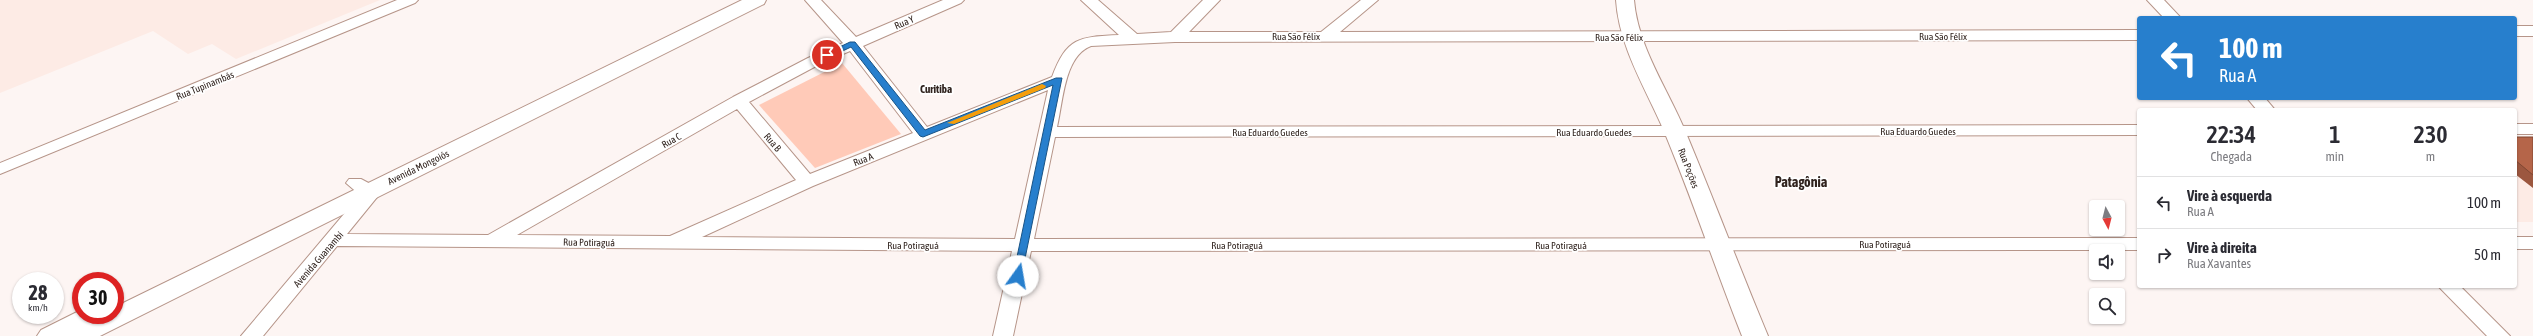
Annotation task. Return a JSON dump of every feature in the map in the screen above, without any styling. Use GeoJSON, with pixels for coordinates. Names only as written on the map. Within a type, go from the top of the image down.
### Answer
{"type":"FeatureCollection","features":[{"type":"Feature","properties":{"kind":"street","name":"Rua Tupinambás"},"geometry":{"type":"LineString","coordinates":[[0,169],[410,0]]}},
{"type":"Feature","properties":{"kind":"street","name":"Avenida Mongoiós"},"geometry":{"type":"LineString","coordinates":[[79,336],[362,187],[730,0]]}},
{"type":"Feature","properties":{"kind":"street","name":"Avenida Mongoiós"},"geometry":{"type":"LineString","coordinates":[[124,300],[757,0]]}},
{"type":"Feature","properties":{"kind":"street"},"geometry":{"type":"LineString","coordinates":[[813,0],[853,44],[923,134]]}},
{"type":"Feature","properties":{"kind":"street","name":"Rua Y"},"geometry":{"type":"LineString","coordinates":[[853,44],[956,0]]}},
{"type":"Feature","properties":{"kind":"street"},"geometry":{"type":"LineString","coordinates":[[1089,0],[1132,38]]}},
{"type":"Feature","properties":{"kind":"street"},"geometry":{"type":"LineString","coordinates":[[1175,37],[1212,0]]}},
{"type":"Feature","properties":{"kind":"street"},"geometry":{"type":"LineString","coordinates":[[1326,36],[1370,0]]}},
{"type":"Feature","properties":{"kind":"street","name":"Rua Poções"},"geometry":{"type":"LineString","coordinates":[[1625,0],[1624,10],[1633,37],[1675,132],[1717,245],[1755,336]]}},
{"type":"Feature","properties":{"kind":"street"},"geometry":{"type":"LineString","coordinates":[[2155,0],[2171,16]]}},
{"type":"Feature","properties":{"kind":"street"},"geometry":{"type":"LineString","coordinates":[[2517,32],[2533,31]]}},
{"type":"Feature","properties":{"kind":"street","name":"Rua São Félix"},"geometry":{"type":"LineString","coordinates":[[1004,336],[1025,245],[1059,80],[1073,48],[1100,39],[1326,36],[1633,37],[2137,35]]}},
{"type":"Feature","properties":{"kind":"street","name":"Rua C"},"geometry":{"type":"LineString","coordinates":[[493,241],[739,102],[853,44]]}},
{"type":"Feature","properties":{"kind":"street","name":"Rua A"},"geometry":{"type":"LineString","coordinates":[[670,244],[807,182],[1059,80]]}},
{"type":"Feature","properties":{"kind":"street"},"geometry":{"type":"LineString","coordinates":[[2257,100],[2265,108]]}},
{"type":"Feature","properties":{"kind":"street","name":"Rua B"},"geometry":{"type":"LineString","coordinates":[[739,102],[807,182]]}},
{"type":"Feature","properties":{"kind":"street"},"geometry":{"type":"LineString","coordinates":[[2517,129],[2533,129]]}},
{"type":"Feature","properties":{"kind":"street","name":"Rua Eduardo Guedes"},"geometry":{"type":"LineString","coordinates":[[1048,132],[2137,130]]}},
{"type":"Feature","properties":{"kind":"street","name":"Avenida Guanambi"},"geometry":{"type":"LineString","coordinates":[[251,336],[364,204],[369,196],[362,187]]}},
{"type":"Feature","properties":{"kind":"street","name":"Rua Potiraguá"},"geometry":{"type":"LineString","coordinates":[[334,240],[670,244],[1025,245],[2137,244]]}},
{"type":"Feature","properties":{"kind":"street"},"geometry":{"type":"LineString","coordinates":[[2517,243],[2533,243]]}},
{"type":"Feature","properties":{"kind":"street"},"geometry":{"type":"LineString","coordinates":[[2450,288],[2500,336]]}},
{"type":"Feature","properties":{"kind":"street"},"geometry":{"type":"LineString","coordinates":[[50,336],[74,324]]}},
{"type":"Feature","properties":{"kind":"shaded area"},"geometry":{"type":"Polygon","coordinates":[[[0,0],[380,0],[236,59],[212,44],[188,54],[153,31],[0,93],[0,0]]]}},
{"type":"Feature","properties":{"kind":"shaded area"},"geometry":{"type":"Polygon","coordinates":[[[842,63],[901,134],[815,168],[759,105],[842,63]]]}},
{"type":"Feature","properties":{"kind":"shaded area"},"geometry":{"type":"Polygon","coordinates":[[[2517,142],[2533,142],[2533,222],[2517,222],[2517,142]]]}},
{"type":"Feature","properties":{"kind":"building"},"geometry":{"type":"Polygon","coordinates":[[[2517,137],[2533,137],[2533,175],[2517,162],[2517,137]]]}},
{"type":"Feature","properties":{"kind":"slow traffic"},"geometry":{"type":"LineString","coordinates":[[951,123],[1042,86]]}},
{"type":"Feature","properties":{"kind":"district","name":"Curitiba"},"geometry":{"type":"Point","coordinates":[936,89]}},
{"type":"Feature","properties":{"kind":"district","name":"Patagônia"},"geometry":{"type":"Point","coordinates":[1801,182]}},
{"type":"Feature","properties":{"kind":"route"},"geometry":{"type":"LineString","coordinates":[[827,55],[853,44],[923,134],[1059,80],[1018,276]]}}]}
